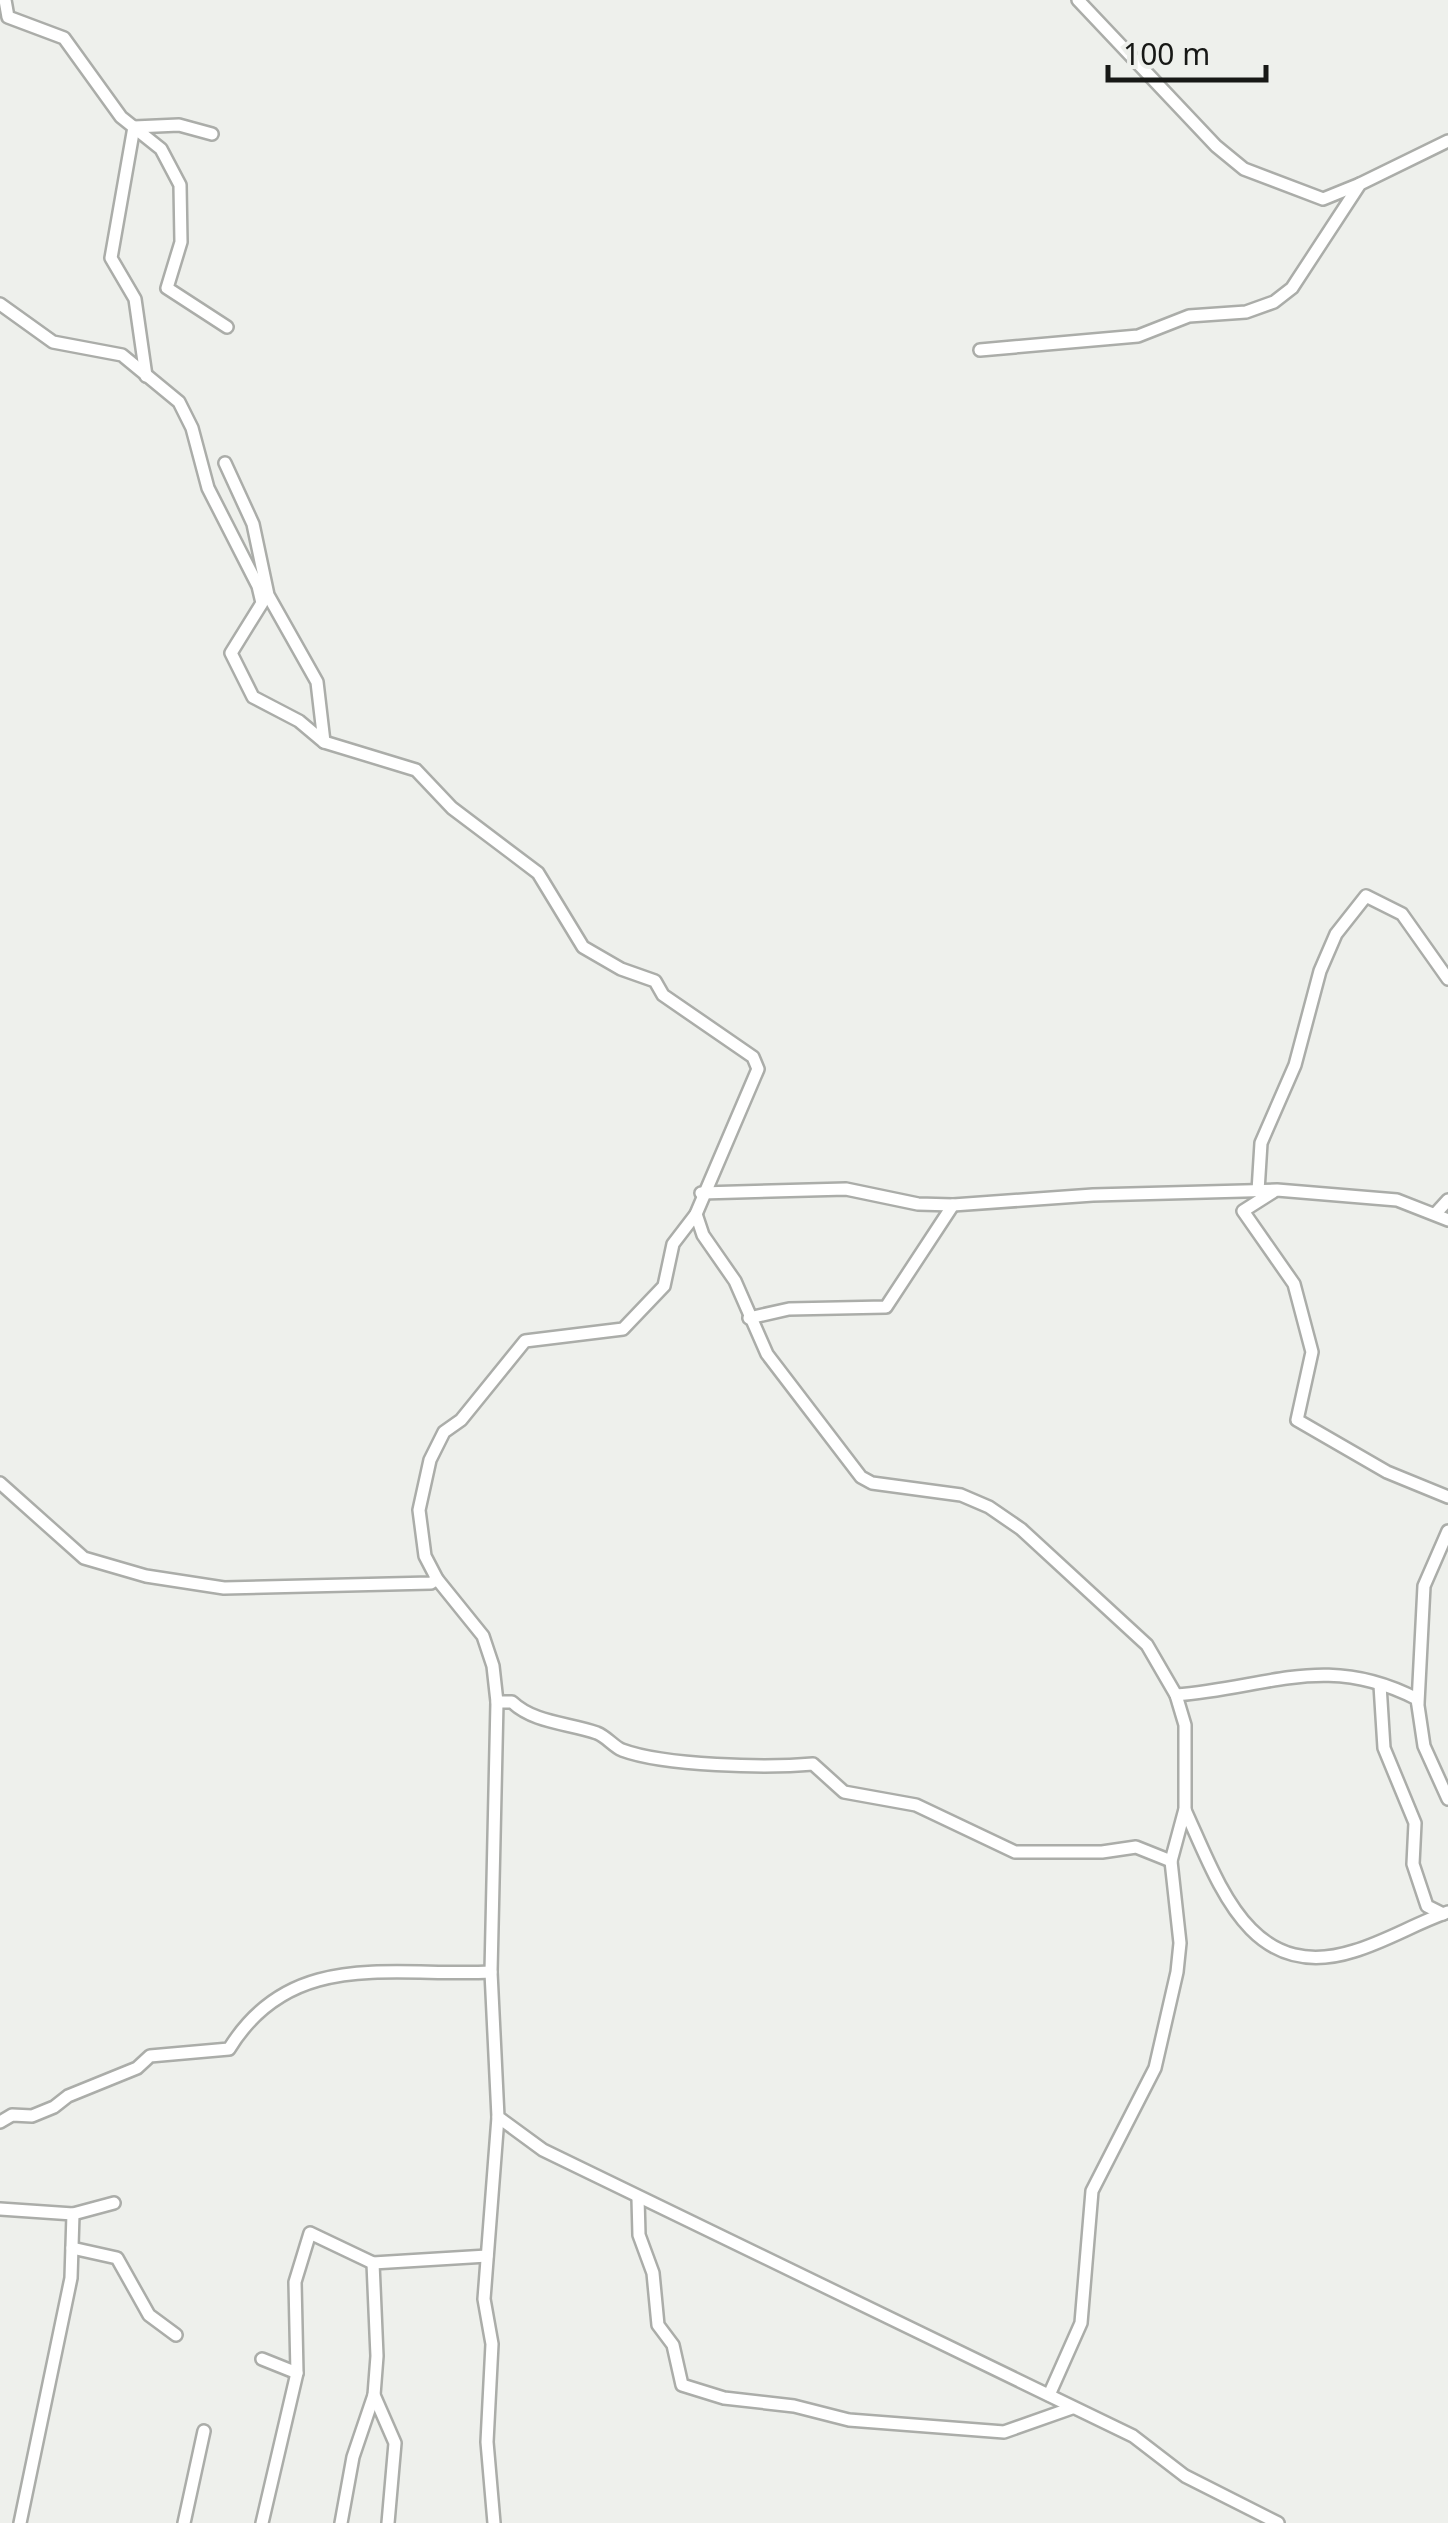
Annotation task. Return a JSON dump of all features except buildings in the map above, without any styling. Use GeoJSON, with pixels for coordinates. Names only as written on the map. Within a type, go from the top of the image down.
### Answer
{"type":"FeatureCollection","features":[{"type":"Feature","properties":{"kind":"street"},"geometry":{"type":"LineString","coordinates":[[5,0],[8,17],[64,38],[121,117],[161,149],[180,186],[181,242],[167,288],[227,327]]}},
{"type":"Feature","properties":{"kind":"street"},"geometry":{"type":"LineString","coordinates":[[1078,0],[1216,146],[1244,168],[1322,199],[1448,141]]}},
{"type":"Feature","properties":{"kind":"street"},"geometry":{"type":"LineString","coordinates":[[134,128],[179,125],[212,134]]}},
{"type":"Feature","properties":{"kind":"street"},"geometry":{"type":"LineString","coordinates":[[134,128],[110,258],[136,300],[146,376]]}},
{"type":"Feature","properties":{"kind":"street"},"geometry":{"type":"LineString","coordinates":[[980,350],[1138,336],[1189,316],[1246,312],[1274,302],[1292,288],[1360,184]]}},
{"type":"Feature","properties":{"kind":"street"},"geometry":{"type":"LineString","coordinates":[[0,304],[53,342],[122,355],[179,402],[192,428],[208,488],[258,586],[262,603],[231,653],[236,670],[253,696],[299,721],[324,742],[416,770],[452,808],[538,872],[583,947],[621,969],[655,981],[664,996],[753,1057],[758,1069],[734,1130],[701,1193],[696,1214],[674,1244],[664,1286],[622,1329],[525,1341],[462,1420],[444,1432],[430,1460],[419,1510],[421,1546],[437,1579],[483,1636],[493,1666],[497,1702],[491,1972],[498,2117],[484,2299],[492,2344],[488,2442],[494,2523]]}},
{"type":"Feature","properties":{"kind":"street"},"geometry":{"type":"LineString","coordinates":[[225,463],[253,524],[268,595],[318,682],[324,742]]}},
{"type":"Feature","properties":{"kind":"street"},"geometry":{"type":"LineString","coordinates":[[1258,1191],[1261,1143],[1294,1065],[1328,948],[1354,907],[1366,896],[1402,914],[1448,979]]}},
{"type":"Feature","properties":{"kind":"street"},"geometry":{"type":"LineString","coordinates":[[701,1193],[846,1189],[918,1204],[953,1206],[1093,1195],[1277,1190],[1396,1200],[1442,1216],[1448,1200]]}},
{"type":"Feature","properties":{"kind":"street"},"geometry":{"type":"LineString","coordinates":[[1277,1190],[1243,1211],[1294,1284],[1305,1324],[1312,1352],[1296,1420],[1387,1472],[1448,1497]]}},
{"type":"Feature","properties":{"kind":"street"},"geometry":{"type":"LineString","coordinates":[[749,1318],[789,1308],[886,1307],[953,1206]]}},
{"type":"Feature","properties":{"kind":"street"},"geometry":{"type":"LineString","coordinates":[[696,1214],[702,1235],[735,1281],[749,1318],[788,1383],[861,1477],[872,1483],[960,1495],[1004,1517],[1147,1645],[1176,1696],[1185,1725],[1185,1809],[1170,1861],[1179,1958],[1162,2023],[1159,2058],[1092,2190],[1081,2323],[1049,2394]]}},
{"type":"Feature","properties":{"kind":"street"},"geometry":{"type":"LineString","coordinates":[[0,1483],[84,1558],[168,1581],[256,1589],[431,1583],[437,1579]]}},
{"type":"Feature","properties":{"kind":"street"},"geometry":{"type":"LineString","coordinates":[[1448,1531],[1424,1586],[1418,1703],[1424,1746],[1448,1799]]}},
{"type":"Feature","properties":{"kind":"street"},"geometry":{"type":"LineString","coordinates":[[1176,1696],[1287,1676],[1359,1676],[1418,1703]]}},
{"type":"Feature","properties":{"kind":"street"},"geometry":{"type":"LineString","coordinates":[[1380,1685],[1384,1748],[1415,1823],[1415,1874],[1427,1906],[1445,1913]]}},
{"type":"Feature","properties":{"kind":"street"},"geometry":{"type":"LineString","coordinates":[[497,1702],[512,1702],[524,1714],[601,1734],[620,1749],[645,1755],[775,1768],[814,1764],[844,1792],[916,1805],[1015,1852],[1102,1852],[1136,1847],[1170,1861]]}},
{"type":"Feature","properties":{"kind":"street"},"geometry":{"type":"LineString","coordinates":[[1185,1809],[1236,1914],[1248,1930],[1276,1948],[1307,1956],[1350,1952],[1445,1913]]}},
{"type":"Feature","properties":{"kind":"street"},"geometry":{"type":"LineString","coordinates":[[0,2122],[12,2115],[32,2116],[54,2107],[68,2096],[136,2068],[150,2056],[228,2049],[258,2011],[338,1972],[491,1972]]}},
{"type":"Feature","properties":{"kind":"street"},"geometry":{"type":"LineString","coordinates":[[498,2117],[542,2150],[1133,2436],[1185,2476],[1278,2523]]}},
{"type":"Feature","properties":{"kind":"street"},"geometry":{"type":"LineString","coordinates":[[638,2198],[639,2234],[653,2273],[658,2325],[674,2344],[682,2385],[724,2398],[794,2406],[848,2420],[1004,2432],[1072,2408]]}},
{"type":"Feature","properties":{"kind":"street"},"geometry":{"type":"LineString","coordinates":[[0,2209],[73,2214],[114,2203]]}},
{"type":"Feature","properties":{"kind":"street"},"geometry":{"type":"LineString","coordinates":[[20,2523],[71,2278],[73,2214]]}},
{"type":"Feature","properties":{"kind":"street"},"geometry":{"type":"LineString","coordinates":[[262,2523],[297,2373],[294,2282],[310,2234],[373,2263],[487,2256]]}},
{"type":"Feature","properties":{"kind":"street"},"geometry":{"type":"LineString","coordinates":[[72,2248],[118,2258],[150,2315],[176,2334]]}},
{"type":"Feature","properties":{"kind":"street"},"geometry":{"type":"LineString","coordinates":[[341,2523],[353,2457],[374,2396],[378,2356],[373,2263]]}},
{"type":"Feature","properties":{"kind":"street"},"geometry":{"type":"LineString","coordinates":[[262,2359],[297,2373]]}},
{"type":"Feature","properties":{"kind":"street"},"geometry":{"type":"LineString","coordinates":[[374,2396],[395,2443],[388,2523]]}},
{"type":"Feature","properties":{"kind":"street"},"geometry":{"type":"LineString","coordinates":[[184,2523],[204,2430]]}}]}
